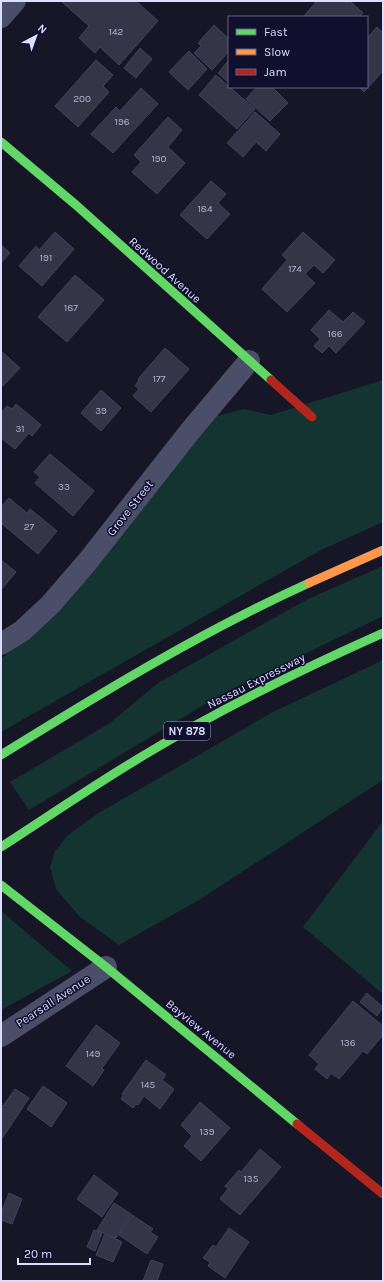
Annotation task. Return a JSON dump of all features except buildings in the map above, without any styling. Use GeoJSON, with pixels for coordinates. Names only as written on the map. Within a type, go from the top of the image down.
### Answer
{"type":"FeatureCollection","features":[{"type":"Feature","properties":{"kind":"main road","name":"Redwood Avenue"},"geometry":{"type":"LineString","coordinates":[[1,142],[76,205],[312,417]]}},
{"type":"Feature","properties":{"kind":"main road"},"geometry":{"type":"LineString","coordinates":[[1,755],[66,714],[178,648],[297,588],[383,550]]}},
{"type":"Feature","properties":{"kind":"main road","name":"Nassau Expressway"},"geometry":{"type":"LineString","coordinates":[[1,847],[134,762],[186,731],[291,676],[383,633]]}},
{"type":"Feature","properties":{"kind":"main road","name":"Bayview Avenue"},"geometry":{"type":"LineString","coordinates":[[1,885],[106,967],[383,1194]]}},
{"type":"Feature","properties":{"kind":"street"},"geometry":{"type":"LineString","coordinates":[[1,17],[15,1]]}},
{"type":"Feature","properties":{"kind":"street","name":"Grove Street"},"geometry":{"type":"LineString","coordinates":[[1,644],[22,631],[60,594],[249,360]]}},
{"type":"Feature","properties":{"kind":"street","name":"Pearsall Avenue"},"geometry":{"type":"LineString","coordinates":[[1,1036],[106,967]]}},
{"type":"Feature","properties":{"kind":"green space"},"geometry":{"type":"Polygon","coordinates":[[[383,380],[383,522],[321,550],[1,732],[1,659],[68,602],[213,417],[244,409],[271,415],[383,380]]]}},
{"type":"Feature","properties":{"kind":"green space"},"geometry":{"type":"Polygon","coordinates":[[[383,566],[383,616],[222,694],[29,810],[10,782],[110,723],[158,683],[308,599],[383,566]]]}},
{"type":"Feature","properties":{"kind":"green space"},"geometry":{"type":"Polygon","coordinates":[[[383,660],[383,780],[199,900],[119,945],[80,917],[56,889],[50,867],[55,851],[68,835],[97,814],[271,713],[383,660]]]}},
{"type":"Feature","properties":{"kind":"green space"},"geometry":{"type":"Polygon","coordinates":[[[383,821],[383,994],[303,927],[383,821]]]}},
{"type":"Feature","properties":{"kind":"green space"},"geometry":{"type":"Polygon","coordinates":[[[1,911],[72,971],[1,1010],[1,911]]]}},
{"type":"Feature","properties":{"kind":"traffic: fast"},"geometry":{"type":"LineString","coordinates":[[1,142],[76,205],[271,380]]}},
{"type":"Feature","properties":{"kind":"traffic: fast"},"geometry":{"type":"LineString","coordinates":[[1,755],[152,664],[229,622],[309,583]]}},
{"type":"Feature","properties":{"kind":"traffic: fast"},"geometry":{"type":"LineString","coordinates":[[1,847],[109,776],[175,737],[292,675],[383,633]]}},
{"type":"Feature","properties":{"kind":"traffic: fast"},"geometry":{"type":"LineString","coordinates":[[1,885],[106,967],[297,1124]]}},
{"type":"Feature","properties":{"kind":"traffic: slow"},"geometry":{"type":"LineString","coordinates":[[309,583],[383,550]]}},
{"type":"Feature","properties":{"kind":"traffic: jam"},"geometry":{"type":"LineString","coordinates":[[271,380],[312,417]]}},
{"type":"Feature","properties":{"kind":"traffic: jam"},"geometry":{"type":"LineString","coordinates":[[297,1124],[383,1194]]}}]}
